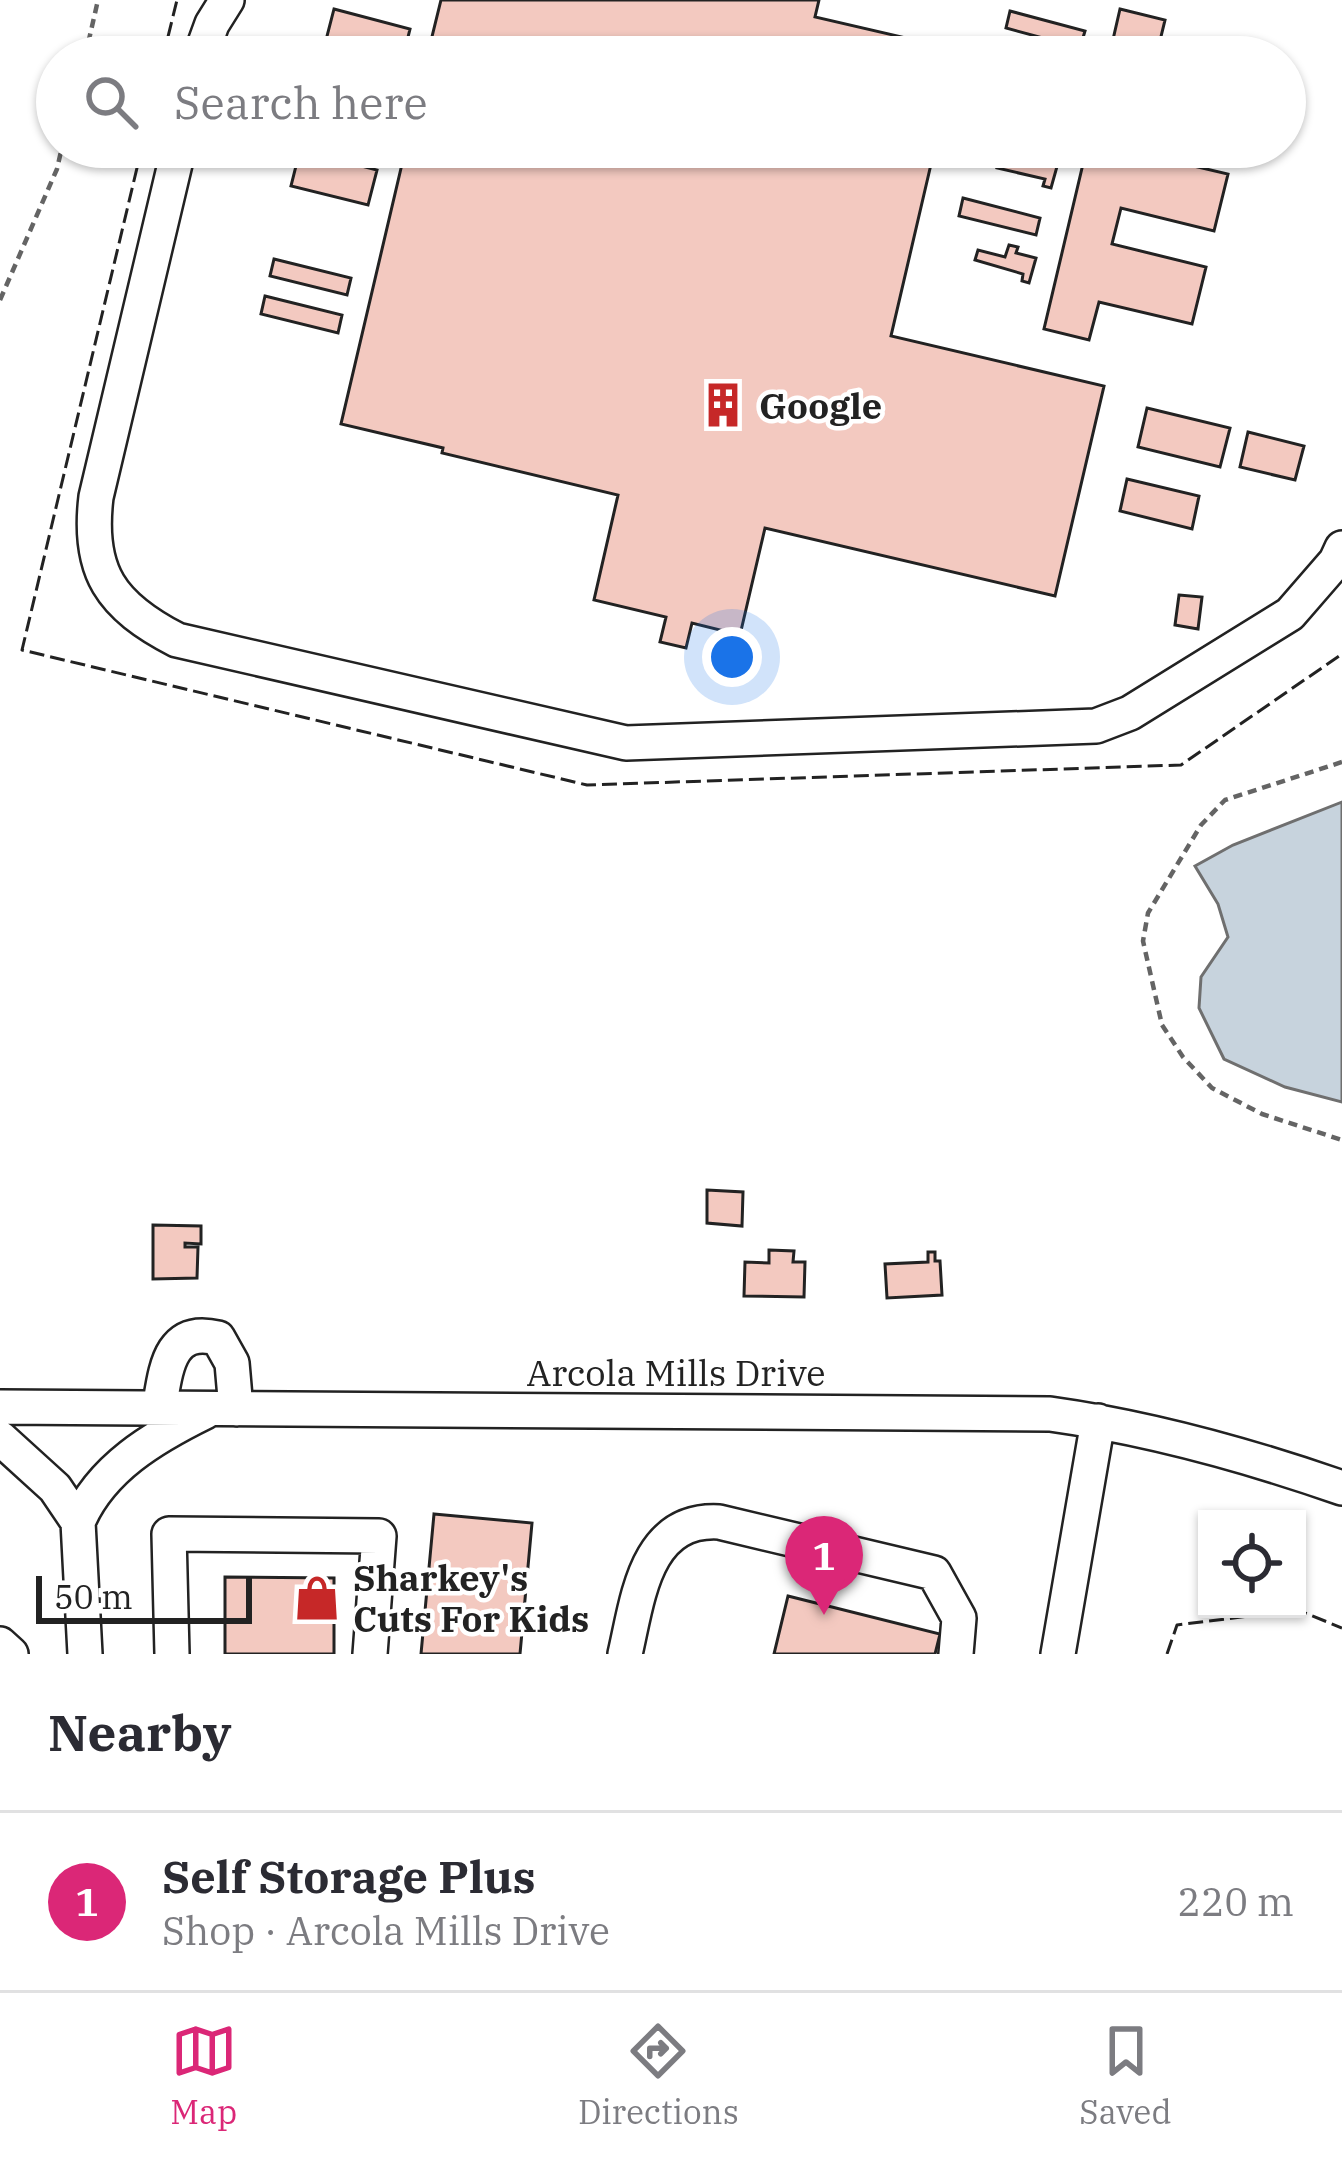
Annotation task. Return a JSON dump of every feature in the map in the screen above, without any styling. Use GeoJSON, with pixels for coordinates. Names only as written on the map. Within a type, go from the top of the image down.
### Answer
{"type":"FeatureCollection","features":[{"type":"Feature","properties":{"kind":"street"},"geometry":{"type":"LineString","coordinates":[[208,36],[227,0]]}},
{"type":"Feature","properties":{"kind":"street"},"geometry":{"type":"LineString","coordinates":[[174,168],[96,497],[92,533],[96,563],[118,600],[177,640],[626,743],[1096,726],[1130,713],[1290,614],[1342,548]]}},
{"type":"Feature","properties":{"kind":"street"},"geometry":{"type":"LineString","coordinates":[[78,1522],[104,1478],[158,1438],[224,1409],[232,1363],[218,1337],[199,1333],[183,1339],[167,1365],[159,1408]]}},
{"type":"Feature","properties":{"kind":"street","name":"Arcola Mills Drive"},"geometry":{"type":"LineString","coordinates":[[0,1407],[1001,1412],[1098,1421],[1259,1460],[1342,1488]]}},
{"type":"Feature","properties":{"kind":"street"},"geometry":{"type":"LineString","coordinates":[[1058,1654],[1098,1421]]}},
{"type":"Feature","properties":{"kind":"street"},"geometry":{"type":"LineString","coordinates":[[0,1438],[55,1488],[78,1522],[85,1654]]}},
{"type":"Feature","properties":{"kind":"street"},"geometry":{"type":"LineString","coordinates":[[625,1654],[643,1578],[663,1542],[698,1521],[934,1573],[959,1618],[956,1654]]}},
{"type":"Feature","properties":{"kind":"street"},"geometry":{"type":"LineString","coordinates":[[172,1654],[169,1534],[379,1536],[370,1654]]}},
{"type":"Feature","properties":{"kind":"street"},"geometry":{"type":"LineString","coordinates":[[0,1644],[11,1654]]}},
{"type":"Feature","properties":{"kind":"path"},"geometry":{"type":"LineString","coordinates":[[90,36],[98,0]]}},
{"type":"Feature","properties":{"kind":"path"},"geometry":{"type":"LineString","coordinates":[[0,300],[57,168]]}},
{"type":"Feature","properties":{"kind":"path"},"geometry":{"type":"LineString","coordinates":[[1342,762],[1225,800],[1201,824],[1148,913],[1143,941],[1162,1024],[1211,1088],[1262,1114],[1342,1140]]}},
{"type":"Feature","properties":{"kind":"shaded area"},"geometry":{"type":"Polygon","coordinates":[[[1342,802],[1342,1102],[1285,1087],[1224,1059],[1199,1008],[1201,977],[1228,937],[1218,904],[1195,866],[1233,845],[1342,802]]]}},
{"type":"Feature","properties":{"kind":"building"},"geometry":{"type":"Polygon","coordinates":[[[441,0],[819,0],[815,17],[897,36],[432,36],[441,0]]]}},
{"type":"Feature","properties":{"kind":"building"},"geometry":{"type":"Polygon","coordinates":[[[334,9],[410,29],[408,36],[327,36],[334,9]]]}},
{"type":"Feature","properties":{"kind":"building"},"geometry":{"type":"Polygon","coordinates":[[[1120,9],[1165,20],[1161,36],[1114,36],[1120,9]]]}},
{"type":"Feature","properties":{"kind":"building"},"geometry":{"type":"Polygon","coordinates":[[[1010,11],[1085,31],[1084,36],[1036,36],[1006,28],[1010,11]]]}},
{"type":"Feature","properties":{"kind":"building"},"geometry":{"type":"Polygon","coordinates":[[[296,168],[377,170],[368,205],[291,186],[296,168]]]}},
{"type":"Feature","properties":{"kind":"building","name":"Google"},"geometry":{"type":"Polygon","coordinates":[[[401,168],[930,168],[891,336],[1104,386],[1055,596],[765,528],[740,635],[692,623],[686,648],[660,642],[666,617],[594,600],[618,495],[341,424],[401,168]]]}},
{"type":"Feature","properties":{"kind":"building"},"geometry":{"type":"Polygon","coordinates":[[[997,168],[1057,168],[1051,188],[1043,186],[1045,179],[997,168]]]}},
{"type":"Feature","properties":{"kind":"building"},"geometry":{"type":"Polygon","coordinates":[[[1082,168],[1202,168],[1228,174],[1214,231],[1121,208],[1112,244],[1206,267],[1192,324],[1099,302],[1089,340],[1044,329],[1082,168]]]}},
{"type":"Feature","properties":{"kind":"building"},"geometry":{"type":"Polygon","coordinates":[[[963,198],[1040,218],[1036,235],[959,216],[963,198]]]}},
{"type":"Feature","properties":{"kind":"building"},"geometry":{"type":"Polygon","coordinates":[[[1009,245],[1018,247],[1016,253],[1036,258],[1029,283],[1022,281],[1023,274],[975,260],[978,250],[1005,257],[1009,245]]]}},
{"type":"Feature","properties":{"kind":"building"},"geometry":{"type":"Polygon","coordinates":[[[274,259],[351,278],[347,295],[270,276],[274,259]]]}},
{"type":"Feature","properties":{"kind":"building"},"geometry":{"type":"Polygon","coordinates":[[[265,296],[342,315],[338,333],[261,314],[265,296]]]}},
{"type":"Feature","properties":{"kind":"building"},"geometry":{"type":"Polygon","coordinates":[[[1147,408],[1230,428],[1220,467],[1138,447],[1147,408]]]}},
{"type":"Feature","properties":{"kind":"building"},"geometry":{"type":"Polygon","coordinates":[[[1248,432],[1304,446],[1295,480],[1240,467],[1248,432]]]}},
{"type":"Feature","properties":{"kind":"building"},"geometry":{"type":"Polygon","coordinates":[[[1127,479],[1199,496],[1192,529],[1120,511],[1127,479]]]}},
{"type":"Feature","properties":{"kind":"building"},"geometry":{"type":"Polygon","coordinates":[[[1179,595],[1202,597],[1198,629],[1175,625],[1179,595]]]}},
{"type":"Feature","properties":{"kind":"building"},"geometry":{"type":"Polygon","coordinates":[[[707,1190],[743,1192],[742,1226],[707,1223],[707,1190]]]}},
{"type":"Feature","properties":{"kind":"building"},"geometry":{"type":"Polygon","coordinates":[[[153,1225],[201,1226],[201,1244],[185,1243],[185,1247],[198,1247],[197,1278],[153,1279],[153,1225]]]}},
{"type":"Feature","properties":{"kind":"building"},"geometry":{"type":"Polygon","coordinates":[[[769,1250],[794,1251],[793,1262],[805,1262],[804,1297],[744,1296],[745,1262],[769,1263],[769,1250]]]}},
{"type":"Feature","properties":{"kind":"building"},"geometry":{"type":"Polygon","coordinates":[[[928,1252],[935,1252],[935,1261],[940,1261],[942,1295],[887,1298],[885,1264],[928,1262],[928,1252]]]}},
{"type":"Feature","properties":{"kind":"building"},"geometry":{"type":"Polygon","coordinates":[[[434,1514],[532,1523],[520,1654],[421,1654],[434,1514]]]}},
{"type":"Feature","properties":{"kind":"building"},"geometry":{"type":"Polygon","coordinates":[[[225,1577],[334,1578],[334,1654],[225,1654],[225,1577]]]}},
{"type":"Feature","properties":{"kind":"building"},"geometry":{"type":"Polygon","coordinates":[[[788,1596],[940,1634],[935,1654],[774,1654],[788,1596]]]}},
{"type":"Feature","properties":{"kind":"fence"},"geometry":{"type":"LineString","coordinates":[[168,36],[177,0]]}},
{"type":"Feature","properties":{"kind":"fence"},"geometry":{"type":"LineString","coordinates":[[137,168],[22,650],[587,785],[1181,765],[1342,654]]}},
{"type":"Feature","properties":{"kind":"fence"},"geometry":{"type":"LineString","coordinates":[[1167,1654],[1177,1625],[1298,1610],[1342,1628]]}},
{"type":"Feature","properties":{"kind":"place","name":"Google"},"geometry":{"type":"Point","coordinates":[723,405]}},
{"type":"Feature","properties":{"kind":"place","name":"Sharkey's Cuts For Kids"},"geometry":{"type":"Point","coordinates":[317,1598]}},
{"type":"Feature","properties":{"kind":"place","name":"Self Storage Plus"},"geometry":{"type":"Point","coordinates":[824,1615]}}]}
